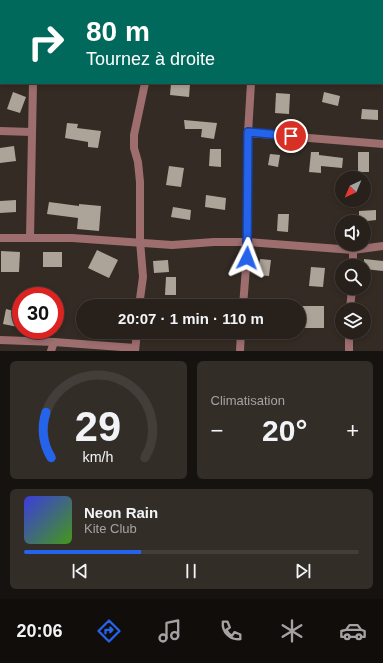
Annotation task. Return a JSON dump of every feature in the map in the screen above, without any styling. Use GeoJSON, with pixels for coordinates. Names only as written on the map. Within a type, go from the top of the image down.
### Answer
{"type":"FeatureCollection","features":[{"type":"Feature","properties":{"kind":"street"},"geometry":{"type":"LineString","coordinates":[[30,238],[33,84]]}},
{"type":"Feature","properties":{"kind":"street"},"geometry":{"type":"LineString","coordinates":[[140,299],[142,277],[140,241],[140,182],[138,162],[134,148],[134,135],[145,84]]}},
{"type":"Feature","properties":{"kind":"street"},"geometry":{"type":"LineString","coordinates":[[244,299],[248,242],[248,132],[251,84]]}},
{"type":"Feature","properties":{"kind":"street"},"geometry":{"type":"LineString","coordinates":[[0,131],[32,132]]}},
{"type":"Feature","properties":{"kind":"street"},"geometry":{"type":"LineString","coordinates":[[248,132],[383,144]]}},
{"type":"Feature","properties":{"kind":"street"},"geometry":{"type":"LineString","coordinates":[[0,238],[140,241],[172,245],[214,242],[248,242],[335,249]]}},
{"type":"Feature","properties":{"kind":"street"},"geometry":{"type":"LineString","coordinates":[[371,248],[383,246]]}},
{"type":"Feature","properties":{"kind":"street"},"geometry":{"type":"LineString","coordinates":[[0,340],[54,342],[135,350],[136,339]]}},
{"type":"Feature","properties":{"kind":"street"},"geometry":{"type":"LineString","coordinates":[[240,351],[241,339]]}},
{"type":"Feature","properties":{"kind":"street"},"geometry":{"type":"LineString","coordinates":[[349,339],[349,351]]}},
{"type":"Feature","properties":{"kind":"street"},"geometry":{"type":"LineString","coordinates":[[51,351],[54,342]]}},
{"type":"Feature","properties":{"kind":"building"},"geometry":{"type":"Polygon","coordinates":[[[171,84],[190,84],[189,97],[170,95],[171,84]]]}},
{"type":"Feature","properties":{"kind":"building"},"geometry":{"type":"Polygon","coordinates":[[[13,92],[26,97],[20,113],[7,109],[13,92]]]}},
{"type":"Feature","properties":{"kind":"building"},"geometry":{"type":"Polygon","coordinates":[[[324,92],[340,96],[338,106],[322,102],[324,92]]]}},
{"type":"Feature","properties":{"kind":"building"},"geometry":{"type":"Polygon","coordinates":[[[276,93],[290,94],[289,114],[275,113],[276,93]]]}},
{"type":"Feature","properties":{"kind":"building"},"geometry":{"type":"Polygon","coordinates":[[[362,109],[378,110],[378,120],[361,119],[362,109]]]}},
{"type":"Feature","properties":{"kind":"building"},"geometry":{"type":"Polygon","coordinates":[[[184,120],[217,123],[214,139],[201,137],[202,129],[185,129],[184,120]]]}},
{"type":"Feature","properties":{"kind":"building"},"geometry":{"type":"Polygon","coordinates":[[[67,123],[78,124],[77,128],[101,131],[98,148],[88,147],[88,142],[65,138],[67,123]]]}},
{"type":"Feature","properties":{"kind":"building"},"geometry":{"type":"Polygon","coordinates":[[[14,146],[16,161],[0,163],[0,148],[14,146]]]}},
{"type":"Feature","properties":{"kind":"building"},"geometry":{"type":"Polygon","coordinates":[[[210,149],[221,149],[221,167],[209,166],[210,149]]]}},
{"type":"Feature","properties":{"kind":"building"},"geometry":{"type":"Polygon","coordinates":[[[311,152],[319,152],[319,155],[343,158],[342,168],[321,166],[321,173],[309,172],[311,152]]]}},
{"type":"Feature","properties":{"kind":"building"},"geometry":{"type":"Polygon","coordinates":[[[358,152],[369,152],[369,171],[358,171],[358,152]]]}},
{"type":"Feature","properties":{"kind":"building"},"geometry":{"type":"Polygon","coordinates":[[[270,154],[280,155],[278,167],[268,165],[270,154]]]}},
{"type":"Feature","properties":{"kind":"building"},"geometry":{"type":"Polygon","coordinates":[[[169,166],[184,168],[181,187],[166,185],[169,166]]]}},
{"type":"Feature","properties":{"kind":"building"},"geometry":{"type":"Polygon","coordinates":[[[206,195],[226,198],[225,210],[205,207],[206,195]]]}},
{"type":"Feature","properties":{"kind":"building"},"geometry":{"type":"Polygon","coordinates":[[[16,200],[16,212],[0,213],[0,201],[16,200]]]}},
{"type":"Feature","properties":{"kind":"building"},"geometry":{"type":"Polygon","coordinates":[[[49,202],[79,206],[79,204],[101,206],[99,231],[77,229],[78,218],[47,214],[49,202]]]}},
{"type":"Feature","properties":{"kind":"building"},"geometry":{"type":"Polygon","coordinates":[[[173,207],[191,210],[190,220],[171,217],[173,207]]]}},
{"type":"Feature","properties":{"kind":"building"},"geometry":{"type":"Polygon","coordinates":[[[376,210],[376,220],[371,221],[371,215],[359,215],[359,211],[376,210]]]}},
{"type":"Feature","properties":{"kind":"building"},"geometry":{"type":"Polygon","coordinates":[[[278,214],[289,214],[288,232],[277,231],[278,214]]]}},
{"type":"Feature","properties":{"kind":"building"},"geometry":{"type":"Polygon","coordinates":[[[97,250],[118,260],[109,278],[88,268],[97,250]]]}},
{"type":"Feature","properties":{"kind":"building"},"geometry":{"type":"Polygon","coordinates":[[[1,251],[20,252],[19,272],[1,272],[1,251]]]}},
{"type":"Feature","properties":{"kind":"building"},"geometry":{"type":"Polygon","coordinates":[[[43,252],[62,252],[62,267],[43,267],[43,252]]]}},
{"type":"Feature","properties":{"kind":"building"},"geometry":{"type":"Polygon","coordinates":[[[260,259],[271,260],[269,276],[258,275],[260,259]]]}},
{"type":"Feature","properties":{"kind":"building"},"geometry":{"type":"Polygon","coordinates":[[[168,260],[169,272],[154,273],[153,261],[168,260]]]}},
{"type":"Feature","properties":{"kind":"building"},"geometry":{"type":"Polygon","coordinates":[[[371,260],[383,261],[383,271],[371,270],[371,260]]]}},
{"type":"Feature","properties":{"kind":"building"},"geometry":{"type":"Polygon","coordinates":[[[311,267],[325,268],[323,287],[309,286],[311,267]]]}},
{"type":"Feature","properties":{"kind":"building"},"geometry":{"type":"Polygon","coordinates":[[[166,277],[176,277],[176,295],[165,295],[166,277]]]}},
{"type":"Feature","properties":{"kind":"building"},"geometry":{"type":"Polygon","coordinates":[[[306,306],[324,306],[324,328],[306,328],[306,306]]]}},
{"type":"Feature","properties":{"kind":"building"},"geometry":{"type":"Polygon","coordinates":[[[6,309],[12,311],[12,326],[3,324],[6,309]]]}},
{"type":"Feature","properties":{"kind":"route"},"geometry":{"type":"LineString","coordinates":[[247,258],[248,132],[291,136]]}}]}
